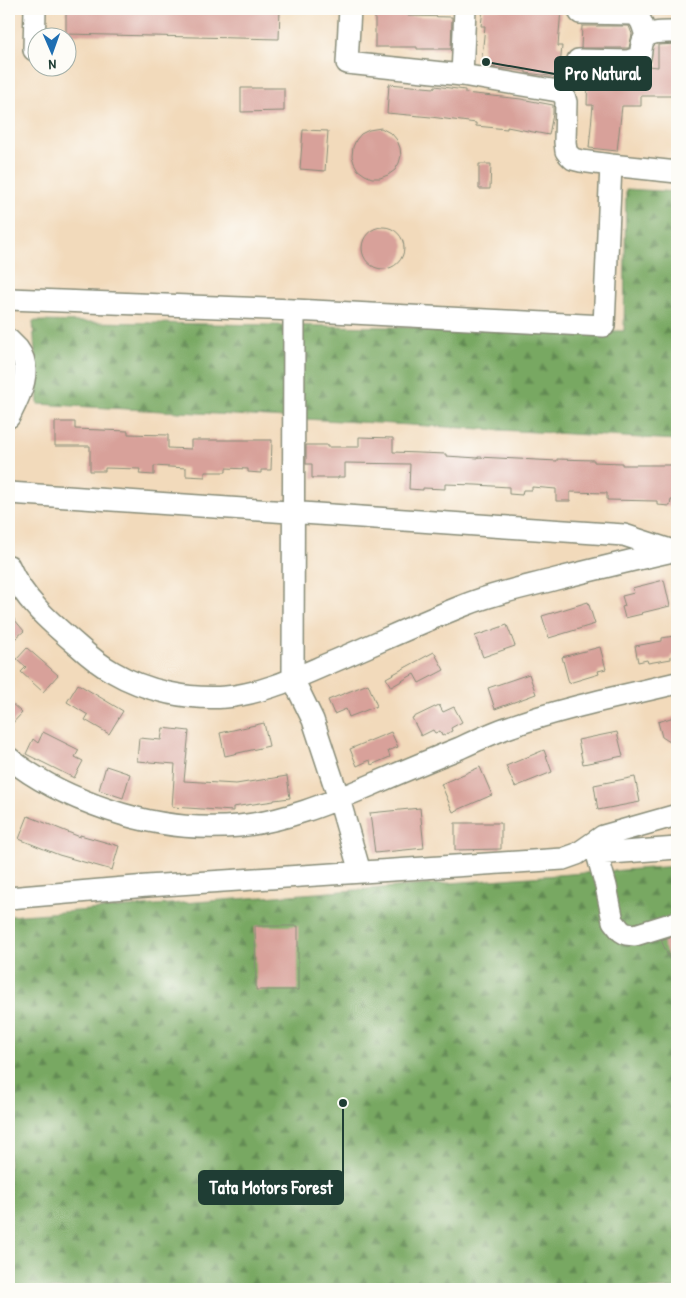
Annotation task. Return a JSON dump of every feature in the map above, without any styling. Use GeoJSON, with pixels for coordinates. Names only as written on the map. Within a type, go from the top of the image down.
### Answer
{"type":"FeatureCollection","features":[{"type":"Feature","properties":{"kind":"street"},"geometry":{"type":"LineString","coordinates":[[35,9],[35,28]]}},
{"type":"Feature","properties":{"kind":"street"},"geometry":{"type":"LineString","coordinates":[[350,9],[347,63],[462,75],[562,93],[566,102],[565,142],[566,151],[569,155],[581,161],[677,172]]}},
{"type":"Feature","properties":{"kind":"street"},"geometry":{"type":"LineString","coordinates":[[462,75],[465,9]]}},
{"type":"Feature","properties":{"kind":"street"},"geometry":{"type":"LineString","coordinates":[[580,13],[633,14],[641,20],[646,36]]}},
{"type":"Feature","properties":{"kind":"street"},"geometry":{"type":"LineString","coordinates":[[578,60],[636,60],[640,57],[643,40],[646,36],[653,33],[677,32]]}},
{"type":"Feature","properties":{"kind":"street"},"geometry":{"type":"LineString","coordinates":[[9,299],[294,310],[604,326],[612,165]]}},
{"type":"Feature","properties":{"kind":"street"},"geometry":{"type":"LineString","coordinates":[[294,310],[293,679],[313,720],[339,799],[360,872]]}},
{"type":"Feature","properties":{"kind":"street"},"geometry":{"type":"LineString","coordinates":[[9,340],[19,350],[25,365],[24,384],[18,401],[9,417]]}},
{"type":"Feature","properties":{"kind":"street"},"geometry":{"type":"LineString","coordinates":[[9,493],[624,535],[676,555]]}},
{"type":"Feature","properties":{"kind":"street"},"geometry":{"type":"LineString","coordinates":[[9,566],[14,580],[28,600],[95,661],[114,673],[159,691],[185,696],[226,697],[293,679],[466,604],[513,590],[676,555]]}},
{"type":"Feature","properties":{"kind":"street"},"geometry":{"type":"LineString","coordinates":[[9,758],[52,788],[89,804],[125,816],[168,824],[204,827],[239,826],[305,812],[511,726],[677,683]]}},
{"type":"Feature","properties":{"kind":"street"},"geometry":{"type":"LineString","coordinates":[[677,815],[603,836],[596,848],[613,920],[621,931],[626,934],[635,935],[677,922]]}},
{"type":"Feature","properties":{"kind":"street"},"geometry":{"type":"LineString","coordinates":[[9,898],[146,886],[563,859],[596,848],[677,848]]}},
{"type":"Feature","properties":{"kind":"green space"},"geometry":{"type":"Polygon","coordinates":[[[626,189],[677,192],[677,440],[38,404],[33,321],[624,331],[626,189]]]}},
{"type":"Feature","properties":{"kind":"green space"},"geometry":{"type":"Polygon","coordinates":[[[677,866],[677,1289],[9,1289],[9,916],[677,866]]]}},
{"type":"Feature","properties":{"kind":"building"},"geometry":{"type":"Polygon","coordinates":[[[66,9],[280,9],[279,39],[78,34],[78,28],[66,28],[66,9]]]}},
{"type":"Feature","properties":{"kind":"building"},"geometry":{"type":"Polygon","coordinates":[[[375,9],[408,9],[408,16],[452,17],[451,49],[375,47],[375,9]]]}},
{"type":"Feature","properties":{"kind":"building"},"geometry":{"type":"Polygon","coordinates":[[[483,9],[561,9],[558,46],[562,46],[559,77],[481,66],[485,26],[481,26],[483,9]]]}},
{"type":"Feature","properties":{"kind":"building"},"geometry":{"type":"Polygon","coordinates":[[[582,26],[629,26],[632,34],[629,48],[581,48],[582,26]]]}},
{"type":"Feature","properties":{"kind":"building"},"geometry":{"type":"Polygon","coordinates":[[[677,44],[677,96],[641,96],[641,106],[622,106],[617,151],[589,148],[593,105],[587,105],[588,73],[628,73],[644,69],[648,66],[658,67],[658,45],[677,44]]]}},
{"type":"Feature","properties":{"kind":"building"},"geometry":{"type":"Polygon","coordinates":[[[389,84],[434,88],[435,86],[465,90],[465,93],[521,99],[553,105],[549,135],[507,127],[507,129],[476,126],[476,123],[387,113],[389,84]]]}},
{"type":"Feature","properties":{"kind":"building"},"geometry":{"type":"Polygon","coordinates":[[[241,88],[284,88],[284,111],[241,112],[241,88]]]}},
{"type":"Feature","properties":{"kind":"building"},"geometry":{"type":"Polygon","coordinates":[[[381,128],[392,134],[397,140],[401,156],[395,170],[380,178],[372,178],[358,170],[352,156],[353,147],[361,134],[369,130],[381,128]]]}},
{"type":"Feature","properties":{"kind":"building"},"geometry":{"type":"Polygon","coordinates":[[[303,130],[328,131],[325,171],[300,169],[303,130]]]}},
{"type":"Feature","properties":{"kind":"building"},"geometry":{"type":"Polygon","coordinates":[[[479,164],[491,164],[490,189],[479,189],[479,164]]]}},
{"type":"Feature","properties":{"kind":"building"},"geometry":{"type":"Polygon","coordinates":[[[387,227],[395,230],[401,236],[404,248],[401,260],[395,266],[379,269],[371,266],[365,260],[362,244],[365,236],[371,230],[387,227]]]}},
{"type":"Feature","properties":{"kind":"building"},"geometry":{"type":"Polygon","coordinates":[[[55,422],[75,422],[75,429],[128,431],[128,434],[168,435],[168,448],[191,449],[191,440],[272,440],[271,470],[261,470],[261,473],[248,472],[248,469],[226,468],[226,472],[205,472],[205,477],[186,476],[186,468],[154,466],[154,475],[139,474],[140,469],[105,468],[105,471],[90,471],[90,446],[55,446],[55,422]]]}},
{"type":"Feature","properties":{"kind":"building"},"geometry":{"type":"Polygon","coordinates":[[[359,437],[393,438],[393,452],[446,454],[446,456],[478,458],[557,461],[557,459],[594,460],[594,462],[622,463],[622,465],[672,465],[672,475],[677,475],[677,500],[671,500],[670,506],[657,505],[657,501],[607,500],[607,493],[570,492],[570,501],[556,501],[556,489],[532,487],[532,490],[523,490],[522,495],[509,494],[509,487],[476,485],[445,484],[445,489],[409,489],[410,464],[345,463],[345,477],[312,478],[312,464],[306,464],[306,445],[359,447],[359,437]]]}},
{"type":"Feature","properties":{"kind":"building"},"geometry":{"type":"Polygon","coordinates":[[[664,580],[670,606],[625,618],[622,607],[625,606],[622,596],[634,593],[632,588],[664,580]]]}},
{"type":"Feature","properties":{"kind":"building"},"geometry":{"type":"Polygon","coordinates":[[[588,602],[595,624],[549,638],[542,616],[588,602]]]}},
{"type":"Feature","properties":{"kind":"building"},"geometry":{"type":"Polygon","coordinates":[[[9,613],[24,631],[9,644],[9,613]]]}},
{"type":"Feature","properties":{"kind":"building"},"geometry":{"type":"Polygon","coordinates":[[[507,625],[515,646],[483,657],[475,636],[507,625]]]}},
{"type":"Feature","properties":{"kind":"building"},"geometry":{"type":"Polygon","coordinates":[[[674,636],[677,654],[671,656],[671,659],[648,663],[647,660],[638,662],[635,646],[662,641],[662,638],[674,636]]]}},
{"type":"Feature","properties":{"kind":"building"},"geometry":{"type":"Polygon","coordinates":[[[600,647],[606,669],[598,671],[599,674],[569,683],[562,657],[600,647]]]}},
{"type":"Feature","properties":{"kind":"building"},"geometry":{"type":"Polygon","coordinates":[[[27,648],[58,675],[43,692],[21,672],[26,667],[17,659],[27,648]]]}},
{"type":"Feature","properties":{"kind":"building"},"geometry":{"type":"Polygon","coordinates":[[[434,652],[444,670],[419,683],[414,674],[391,687],[386,678],[434,652]]]}},
{"type":"Feature","properties":{"kind":"building"},"geometry":{"type":"Polygon","coordinates":[[[529,674],[536,694],[495,709],[488,688],[529,674]]]}},
{"type":"Feature","properties":{"kind":"building"},"geometry":{"type":"Polygon","coordinates":[[[78,684],[123,711],[109,734],[85,720],[88,715],[67,702],[78,684]]]}},
{"type":"Feature","properties":{"kind":"building"},"geometry":{"type":"Polygon","coordinates":[[[368,684],[377,706],[349,717],[346,709],[334,714],[328,700],[368,684]]]}},
{"type":"Feature","properties":{"kind":"building"},"geometry":{"type":"Polygon","coordinates":[[[9,701],[22,713],[9,727],[9,701]]]}},
{"type":"Feature","properties":{"kind":"building"},"geometry":{"type":"Polygon","coordinates":[[[439,705],[443,712],[454,707],[462,722],[451,728],[452,731],[442,736],[440,731],[435,733],[433,730],[421,736],[412,718],[439,705]]]}},
{"type":"Feature","properties":{"kind":"building"},"geometry":{"type":"Polygon","coordinates":[[[677,716],[677,740],[670,742],[662,737],[658,722],[677,716]]]}},
{"type":"Feature","properties":{"kind":"building"},"geometry":{"type":"Polygon","coordinates":[[[264,723],[269,746],[225,756],[220,733],[264,723]]]}},
{"type":"Feature","properties":{"kind":"building"},"geometry":{"type":"Polygon","coordinates":[[[163,728],[189,731],[184,781],[236,784],[287,776],[290,798],[233,807],[233,811],[172,807],[175,764],[137,761],[139,738],[161,740],[163,728]]]}},
{"type":"Feature","properties":{"kind":"building"},"geometry":{"type":"Polygon","coordinates":[[[43,732],[79,750],[75,757],[83,761],[74,778],[26,754],[33,739],[38,743],[43,732]]]}},
{"type":"Feature","properties":{"kind":"building"},"geometry":{"type":"Polygon","coordinates":[[[391,732],[398,747],[388,751],[390,757],[371,765],[370,760],[357,766],[350,749],[391,732]]]}},
{"type":"Feature","properties":{"kind":"building"},"geometry":{"type":"Polygon","coordinates":[[[617,732],[623,756],[583,764],[578,740],[617,732]]]}},
{"type":"Feature","properties":{"kind":"building"},"geometry":{"type":"Polygon","coordinates":[[[544,750],[552,772],[515,787],[506,766],[544,750]]]}},
{"type":"Feature","properties":{"kind":"building"},"geometry":{"type":"Polygon","coordinates":[[[106,766],[130,774],[123,798],[99,790],[106,766]]]}},
{"type":"Feature","properties":{"kind":"building"},"geometry":{"type":"Polygon","coordinates":[[[480,767],[492,795],[453,812],[441,784],[480,767]]]}},
{"type":"Feature","properties":{"kind":"building"},"geometry":{"type":"Polygon","coordinates":[[[635,777],[640,802],[598,810],[594,785],[635,777]]]}},
{"type":"Feature","properties":{"kind":"building"},"geometry":{"type":"Polygon","coordinates":[[[420,808],[424,848],[375,853],[370,813],[420,808]]]}},
{"type":"Feature","properties":{"kind":"building"},"geometry":{"type":"Polygon","coordinates":[[[28,816],[80,837],[80,835],[119,846],[112,870],[59,855],[19,839],[28,816]]]}},
{"type":"Feature","properties":{"kind":"building"},"geometry":{"type":"Polygon","coordinates":[[[455,823],[501,823],[501,849],[455,850],[455,823]]]}},
{"type":"Feature","properties":{"kind":"building"},"geometry":{"type":"Polygon","coordinates":[[[255,926],[298,926],[298,990],[256,990],[255,926]]]}},
{"type":"Feature","properties":{"kind":"building"},"geometry":{"type":"Polygon","coordinates":[[[677,935],[677,976],[661,940],[677,935]]]}},
{"type":"Feature","properties":{"kind":"place","name":"Pro Natural"},"geometry":{"type":"Point","coordinates":[486,62]}},
{"type":"Feature","properties":{"kind":"place","name":"Tata Motors Forest"},"geometry":{"type":"Point","coordinates":[343,1103]}}]}
